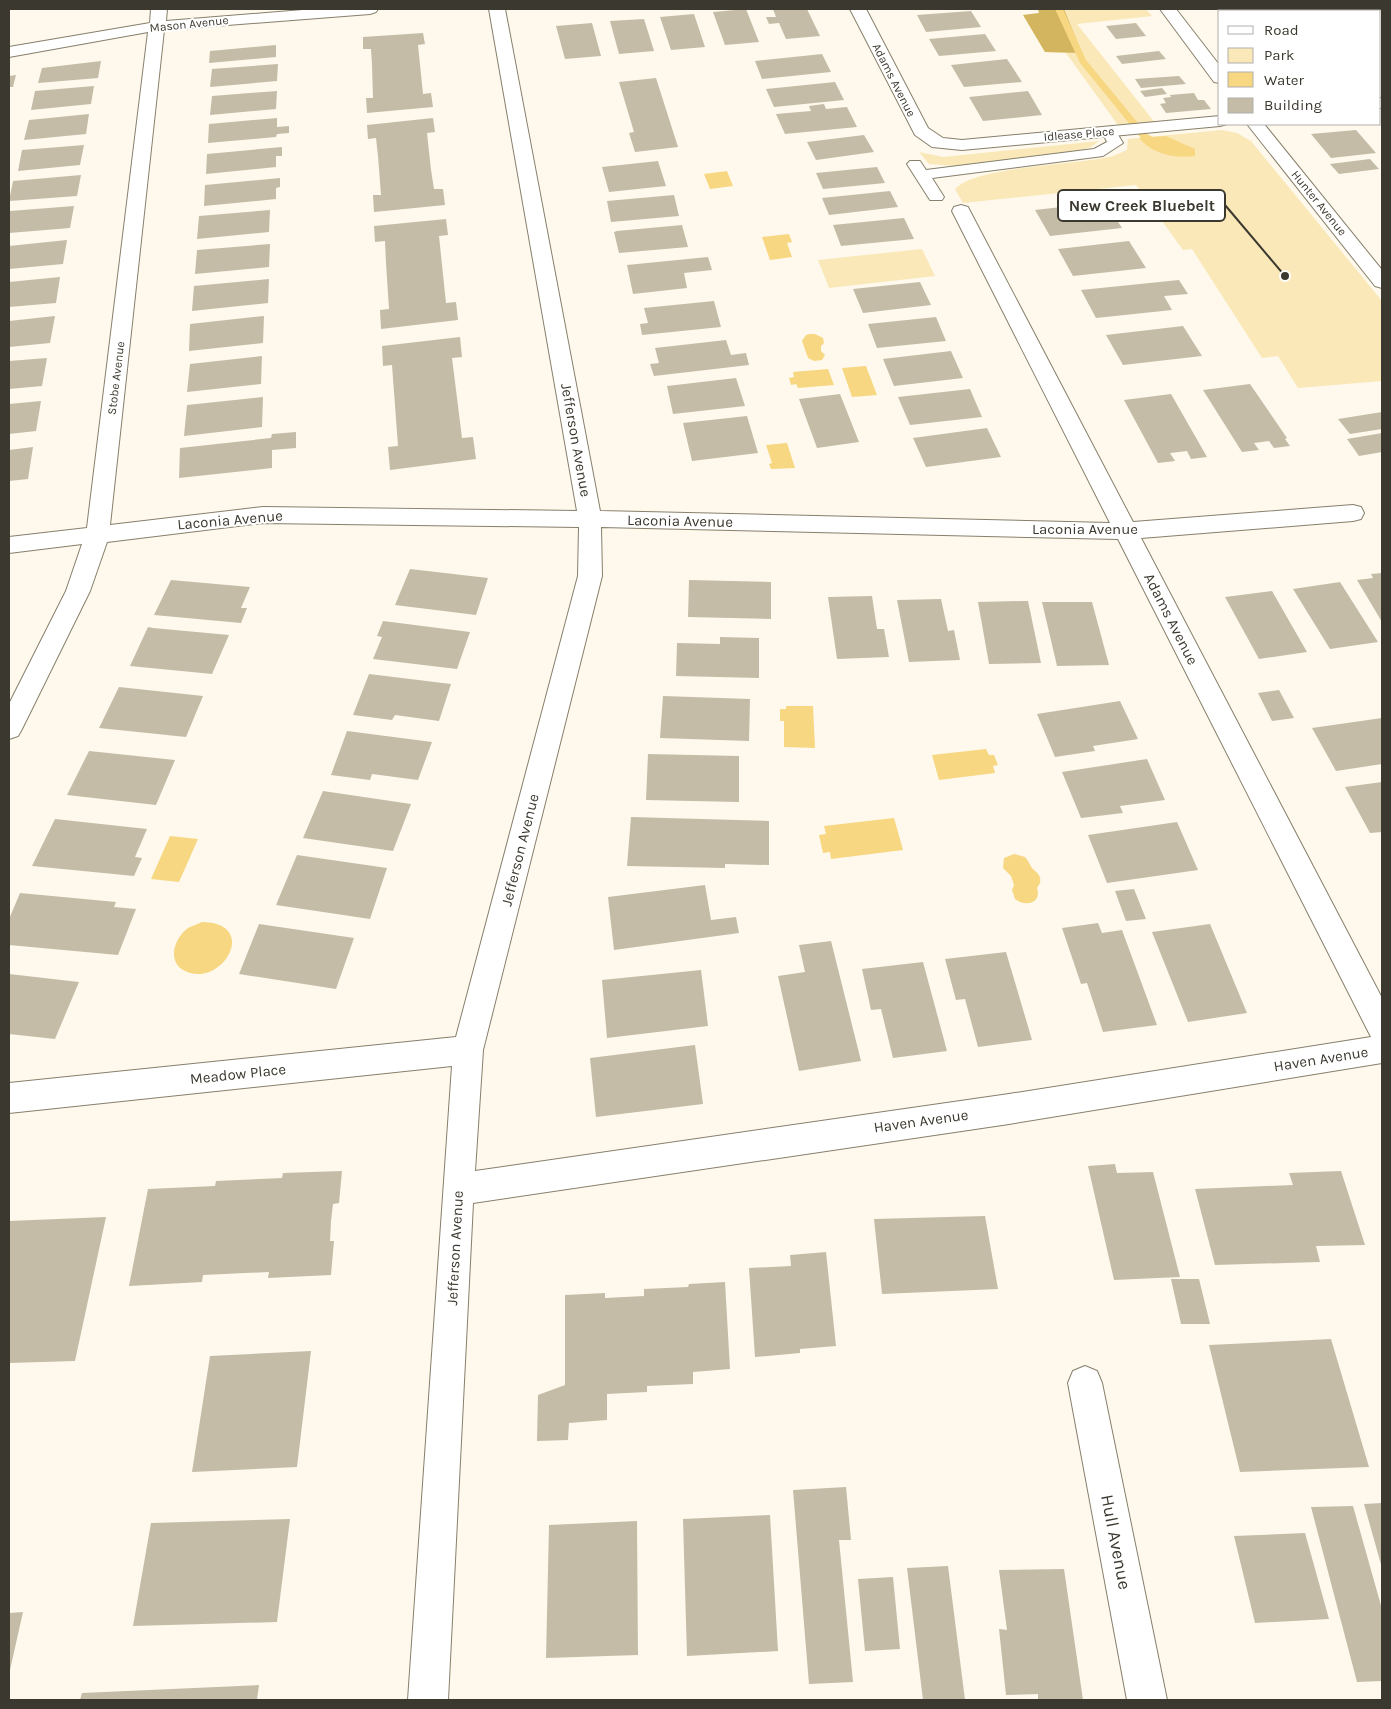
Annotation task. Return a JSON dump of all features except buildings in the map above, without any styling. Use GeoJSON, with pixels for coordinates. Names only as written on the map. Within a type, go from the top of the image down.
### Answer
{"type":"FeatureCollection","features":[{"type":"Feature","properties":{"kind":"street","name":"Mason Avenue"},"geometry":{"type":"LineString","coordinates":[[9,52],[159,18],[370,9]]}},
{"type":"Feature","properties":{"kind":"street","name":"Jefferson Avenue"},"geometry":{"type":"LineString","coordinates":[[428,1700],[468,1050],[590,576],[590,519],[497,9]]}},
{"type":"Feature","properties":{"kind":"street","name":"Adams Avenue"},"geometry":{"type":"LineString","coordinates":[[858,9],[921,131],[938,143]]}},
{"type":"Feature","properties":{"kind":"street"},"geometry":{"type":"LineString","coordinates":[[1168,9],[1218,75]]}},
{"type":"Feature","properties":{"kind":"street","name":"Stobe Avenue"},"geometry":{"type":"LineString","coordinates":[[9,729],[78,591],[98,532],[159,18]]}},
{"type":"Feature","properties":{"kind":"street","name":"Idlease Place"},"geometry":{"type":"LineString","coordinates":[[938,143],[962,145],[1218,121]]}},
{"type":"Feature","properties":{"kind":"street","name":"Hunter Avenue"},"geometry":{"type":"LineString","coordinates":[[1256,125],[1382,282]]}},
{"type":"Feature","properties":{"kind":"street","name":"Adams Avenue"},"geometry":{"type":"LineString","coordinates":[[961,211],[1382,1027]]}},
{"type":"Feature","properties":{"kind":"street","name":"Laconia Avenue"},"geometry":{"type":"LineString","coordinates":[[9,545],[98,532],[263,514],[1125,531],[1353,513]]}},
{"type":"Feature","properties":{"kind":"street","name":"Haven Avenue"},"geometry":{"type":"LineString","coordinates":[[458,1189],[1009,1109],[1382,1049]]}},
{"type":"Feature","properties":{"kind":"street","name":"Meadow Place"},"geometry":{"type":"LineString","coordinates":[[9,1098],[468,1050]]}},
{"type":"Feature","properties":{"kind":"street","name":"Hull Avenue"},"geometry":{"type":"LineString","coordinates":[[1085,1383],[1147,1700]]}},
{"type":"Feature","properties":{"kind":"lane"},"geometry":{"type":"LineString","coordinates":[[936,198],[918,169],[1098,153],[1115,143],[1109,131]]}},
{"type":"Feature","properties":{"kind":"green space"},"geometry":{"type":"Polygon","coordinates":[[[1038,9],[1146,9],[1152,16],[1077,24],[1156,124],[1120,128],[1066,53],[1045,52],[1023,15],[1039,13],[1038,9]]]}},
{"type":"Feature","properties":{"kind":"green space"},"geometry":{"type":"Polygon","coordinates":[[[1222,130],[1237,133],[1251,141],[1382,301],[1382,381],[1298,388],[1278,356],[1262,358],[1192,249],[1183,250],[1136,185],[963,203],[955,189],[966,181],[984,175],[1113,156],[1127,150],[1128,139],[1222,130]]]}},
{"type":"Feature","properties":{"kind":"green space"},"geometry":{"type":"Polygon","coordinates":[[[1099,141],[1091,147],[1081,150],[954,166],[929,164],[919,152],[943,157],[1099,141]]]}},
{"type":"Feature","properties":{"kind":"green space"},"geometry":{"type":"Polygon","coordinates":[[[922,249],[935,276],[829,288],[818,260],[922,249]]]}},
{"type":"Feature","properties":{"kind":"shaded area"},"geometry":{"type":"Polygon","coordinates":[[[1038,9],[1064,9],[1082,53],[1045,52],[1023,15],[1039,13],[1038,9]]]}},
{"type":"Feature","properties":{"kind":"water"},"geometry":{"type":"Polygon","coordinates":[[[1166,136],[1195,149],[1195,156],[1180,157],[1157,152],[1139,138],[1166,136]]]}},
{"type":"Feature","properties":{"kind":"water"},"geometry":{"type":"Polygon","coordinates":[[[727,171],[733,186],[710,189],[704,174],[727,171]]]}},
{"type":"Feature","properties":{"kind":"water"},"geometry":{"type":"Polygon","coordinates":[[[789,234],[792,242],[787,243],[792,257],[770,260],[762,237],[789,234]]]}},
{"type":"Feature","properties":{"kind":"water"},"geometry":{"type":"Polygon","coordinates":[[[810,334],[823,338],[824,343],[821,346],[821,351],[825,355],[822,360],[814,361],[808,358],[802,341],[806,335],[810,334]]]}},
{"type":"Feature","properties":{"kind":"water"},"geometry":{"type":"Polygon","coordinates":[[[866,366],[877,395],[852,397],[842,368],[866,366]]]}},
{"type":"Feature","properties":{"kind":"water"},"geometry":{"type":"Polygon","coordinates":[[[828,369],[834,385],[798,388],[796,384],[791,385],[789,378],[794,377],[793,372],[828,369]]]}},
{"type":"Feature","properties":{"kind":"water"},"geometry":{"type":"Polygon","coordinates":[[[787,443],[795,468],[771,469],[769,464],[772,463],[766,445],[787,443]]]}},
{"type":"Feature","properties":{"kind":"water"},"geometry":{"type":"Polygon","coordinates":[[[786,706],[813,706],[815,748],[784,747],[784,721],[780,721],[780,709],[786,709],[786,706]]]}},
{"type":"Feature","properties":{"kind":"water"},"geometry":{"type":"Polygon","coordinates":[[[986,749],[989,755],[994,755],[998,765],[993,766],[995,773],[939,780],[932,755],[986,749]]]}},
{"type":"Feature","properties":{"kind":"water"},"geometry":{"type":"Polygon","coordinates":[[[894,818],[903,850],[831,859],[830,852],[823,853],[819,835],[826,834],[824,826],[894,818]]]}},
{"type":"Feature","properties":{"kind":"water"},"geometry":{"type":"Polygon","coordinates":[[[170,836],[198,839],[179,882],[151,879],[170,836]]]}},
{"type":"Feature","properties":{"kind":"water"},"geometry":{"type":"Polygon","coordinates":[[[1014,854],[1025,857],[1040,877],[1037,898],[1032,903],[1023,903],[1015,899],[1011,876],[1003,868],[1004,858],[1014,854]]]}},
{"type":"Feature","properties":{"kind":"water"},"geometry":{"type":"Polygon","coordinates":[[[202,922],[219,925],[229,932],[232,941],[230,952],[224,962],[215,969],[203,974],[190,973],[182,970],[177,965],[174,952],[175,946],[178,939],[188,928],[202,922]]]}},
{"type":"Feature","properties":{"kind":"waterway"},"geometry":{"type":"LineString","coordinates":[[1059,9],[1083,61],[1144,136],[1161,145]]}},
{"type":"Feature","properties":{"kind":"place","name":"New Creek Bluebelt"},"geometry":{"type":"Point","coordinates":[1285,276]}}]}
